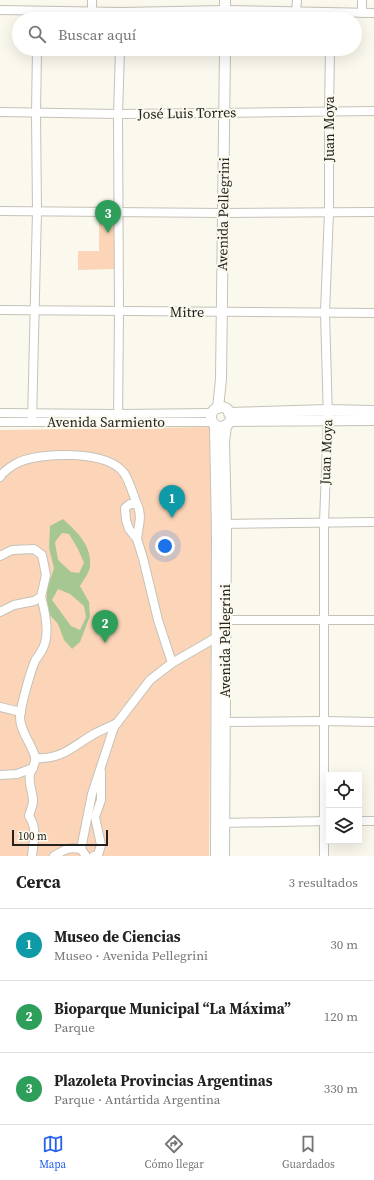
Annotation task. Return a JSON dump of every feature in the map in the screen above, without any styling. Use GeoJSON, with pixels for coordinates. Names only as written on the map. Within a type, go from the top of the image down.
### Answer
{"type":"FeatureCollection","features":[{"type":"Feature","properties":{"kind":"main road"},"geometry":{"type":"LineString","coordinates":[[225,0],[225,12]]}},
{"type":"Feature","properties":{"kind":"main road","name":"Avenida Pellegrini"},"geometry":{"type":"LineString","coordinates":[[216,856],[220,822],[221,524],[224,443],[221,417],[221,312],[225,56]]}},
{"type":"Feature","properties":{"kind":"main road","name":"Avenida Sarmiento"},"geometry":{"type":"LineString","coordinates":[[221,417],[328,415],[374,411]]}},
{"type":"Feature","properties":{"kind":"main road","name":"Avenida Sarmiento"},"geometry":{"type":"LineString","coordinates":[[328,415],[374,420]]}},
{"type":"Feature","properties":{"kind":"main road","name":"Avenida Pellegrini"},"geometry":{"type":"LineString","coordinates":[[221,620],[217,637],[221,722]]}},
{"type":"Feature","properties":{"kind":"main road","name":"Avenida Pellegrini"},"geometry":{"type":"LineString","coordinates":[[220,822],[224,856]]}},
{"type":"Feature","properties":{"kind":"street"},"geometry":{"type":"LineString","coordinates":[[92,0],[92,12]]}},
{"type":"Feature","properties":{"kind":"street"},"geometry":{"type":"LineString","coordinates":[[296,12],[297,0]]}},
{"type":"Feature","properties":{"kind":"street"},"geometry":{"type":"LineString","coordinates":[[362,0],[362,13],[374,13]]}},
{"type":"Feature","properties":{"kind":"street"},"geometry":{"type":"LineString","coordinates":[[0,10],[15,12]]}},
{"type":"Feature","properties":{"kind":"street"},"geometry":{"type":"LineString","coordinates":[[32,422],[37,211],[37,56]]}},
{"type":"Feature","properties":{"kind":"street"},"geometry":{"type":"LineString","coordinates":[[118,418],[118,114],[120,56]]}},
{"type":"Feature","properties":{"kind":"street","name":"Juan Moya"},"geometry":{"type":"LineString","coordinates":[[327,808],[324,522],[328,415],[325,312],[329,212],[330,56]]}},
{"type":"Feature","properties":{"kind":"street","name":"José Luis Torres"},"geometry":{"type":"LineString","coordinates":[[0,112],[118,114],[374,111]]}},
{"type":"Feature","properties":{"kind":"street"},"geometry":{"type":"LineString","coordinates":[[0,211],[222,213],[374,212]]}},
{"type":"Feature","properties":{"kind":"street","name":"Mitre"},"geometry":{"type":"LineString","coordinates":[[0,310],[374,313]]}},
{"type":"Feature","properties":{"kind":"street","name":"Avenida Sarmiento"},"geometry":{"type":"LineString","coordinates":[[0,413],[32,413],[118,418]]}},
{"type":"Feature","properties":{"kind":"street","name":"Avenida Sarmiento"},"geometry":{"type":"LineString","coordinates":[[0,422],[118,418],[221,417]]}},
{"type":"Feature","properties":{"kind":"street"},"geometry":{"type":"LineString","coordinates":[[0,477],[3,473],[19,462],[36,458],[67,455],[104,460],[124,473],[137,504],[140,512],[137,539]]}},
{"type":"Feature","properties":{"kind":"street"},"geometry":{"type":"LineString","coordinates":[[137,504],[130,504],[125,508],[126,520],[129,528],[137,539],[158,620],[172,663]]}},
{"type":"Feature","properties":{"kind":"street"},"geometry":{"type":"LineString","coordinates":[[221,524],[374,522]]}},
{"type":"Feature","properties":{"kind":"street"},"geometry":{"type":"LineString","coordinates":[[0,556],[12,550],[34,549],[42,555],[46,575],[42,597],[46,614],[44,648],[35,662],[20,720],[32,746],[35,758],[35,764],[30,775],[33,803],[29,816],[32,820],[34,830],[32,856]]}},
{"type":"Feature","properties":{"kind":"street"},"geometry":{"type":"LineString","coordinates":[[0,612],[14,605],[34,601],[42,597]]}},
{"type":"Feature","properties":{"kind":"street"},"geometry":{"type":"LineString","coordinates":[[221,620],[374,620]]}},
{"type":"Feature","properties":{"kind":"street"},"geometry":{"type":"LineString","coordinates":[[86,856],[81,849],[92,794],[114,727],[150,680],[172,663],[217,637]]}},
{"type":"Feature","properties":{"kind":"street"},"geometry":{"type":"LineString","coordinates":[[0,707],[21,712]]}},
{"type":"Feature","properties":{"kind":"street"},"geometry":{"type":"LineString","coordinates":[[221,722],[374,722]]}},
{"type":"Feature","properties":{"kind":"street"},"geometry":{"type":"LineString","coordinates":[[35,758],[50,758],[60,755],[82,743],[94,734],[118,723]]}},
{"type":"Feature","properties":{"kind":"street"},"geometry":{"type":"LineString","coordinates":[[94,856],[98,855],[101,845],[95,818],[101,800],[101,764]]}},
{"type":"Feature","properties":{"kind":"street"},"geometry":{"type":"LineString","coordinates":[[0,775],[18,774],[33,768]]}},
{"type":"Feature","properties":{"kind":"street"},"geometry":{"type":"LineString","coordinates":[[220,822],[326,821]]}},
{"type":"Feature","properties":{"kind":"street"},"geometry":{"type":"LineString","coordinates":[[362,821],[374,821]]}},
{"type":"Feature","properties":{"kind":"street","name":"Juan Moya"},"geometry":{"type":"LineString","coordinates":[[324,856],[326,833]]}},
{"type":"Feature","properties":{"kind":"street"},"geometry":{"type":"LineString","coordinates":[[54,856],[66,848],[81,849]]}},
{"type":"Feature","properties":{"kind":"shaded area"},"geometry":{"type":"Polygon","coordinates":[[[99,215],[116,215],[116,269],[78,270],[78,251],[99,251],[99,215]]]}},
{"type":"Feature","properties":{"kind":"shaded area"},"geometry":{"type":"Polygon","coordinates":[[[213,427],[209,856],[0,856],[0,430],[213,427]]]}},
{"type":"Feature","properties":{"kind":"shaded area"},"geometry":{"type":"Polygon","coordinates":[[[63,519],[78,534],[89,552],[90,567],[80,586],[89,602],[90,616],[80,642],[72,649],[64,640],[58,624],[49,614],[47,590],[54,568],[49,548],[50,526],[63,519]],[[62,533],[55,542],[58,560],[71,572],[79,573],[84,563],[69,534],[62,533]],[[58,589],[52,600],[71,626],[80,630],[86,617],[84,606],[70,594],[58,589]]]}},
{"type":"Feature","properties":{"kind":"place","name":"Plazoleta Provincias Argentinas"},"geometry":{"type":"Point","coordinates":[108,233]}},
{"type":"Feature","properties":{"kind":"place","name":"Museo de Ciencias"},"geometry":{"type":"Point","coordinates":[172,518]}},
{"type":"Feature","properties":{"kind":"place","name":"Bioparque Municipal “La Máxima”"},"geometry":{"type":"Point","coordinates":[105,643]}}]}
